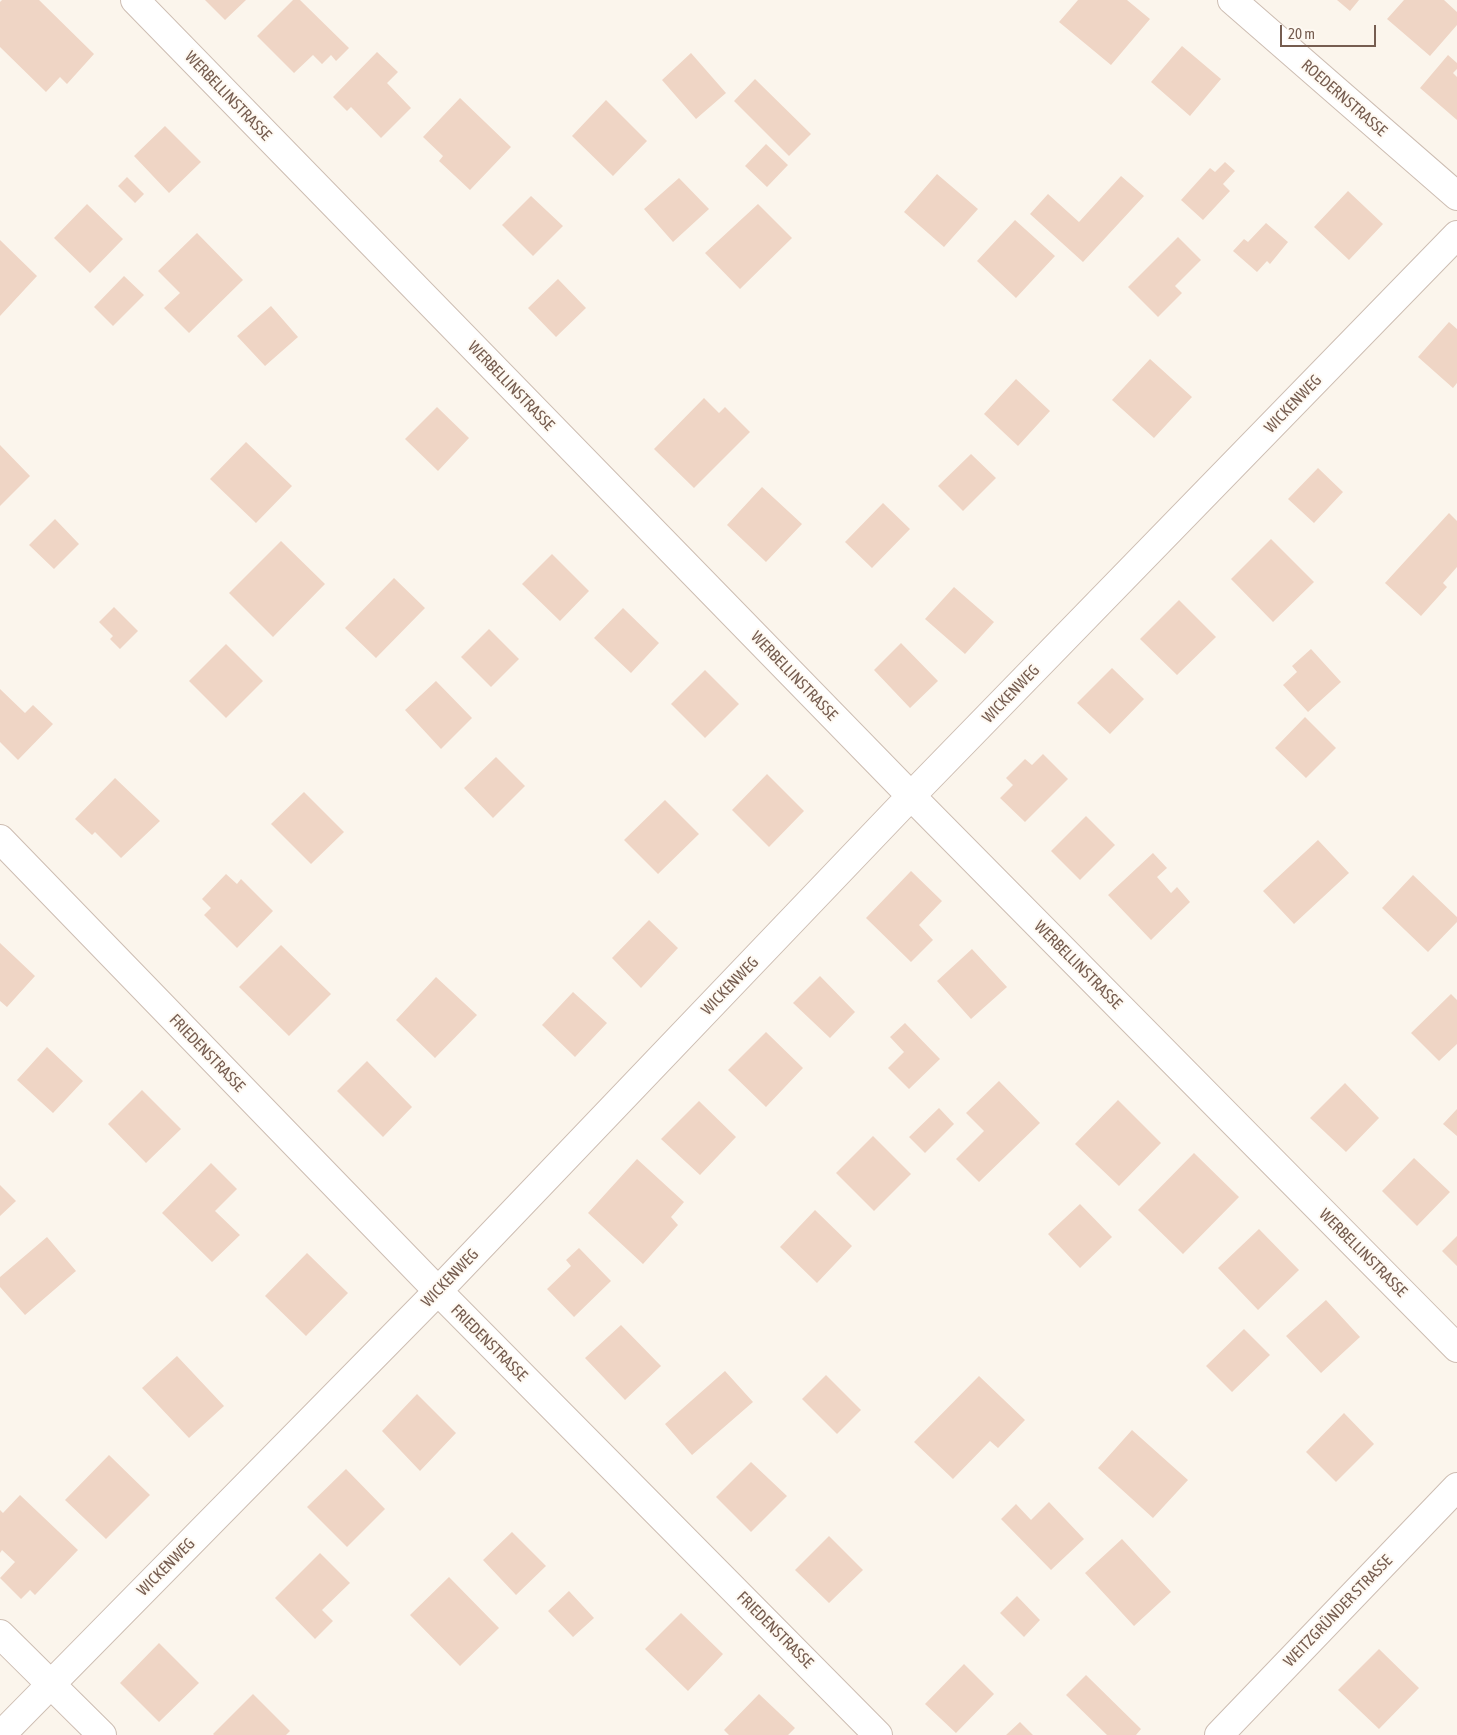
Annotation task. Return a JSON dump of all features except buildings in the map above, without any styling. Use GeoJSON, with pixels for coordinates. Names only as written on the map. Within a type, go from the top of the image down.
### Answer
{"type":"FeatureCollection","features":[{"type":"Feature","properties":{"kind":"street","name":"WERBELLINSTRASSE"},"geometry":{"type":"LineString","coordinates":[[135,0],[911,796],[1457,1348]]}},
{"type":"Feature","properties":{"kind":"street","name":"ROEDERNSTRASSE"},"geometry":{"type":"LineString","coordinates":[[1232,0],[1457,196]]}},
{"type":"Feature","properties":{"kind":"street","name":"WICKENWEG"},"geometry":{"type":"LineString","coordinates":[[1,1735],[438,1291],[911,796],[1457,235]]}},
{"type":"Feature","properties":{"kind":"street","name":"FRIEDENSTRASSE"},"geometry":{"type":"LineString","coordinates":[[0,839],[438,1291],[878,1735]]}},
{"type":"Feature","properties":{"kind":"street","name":"WEITZGRÜNDER STRASSE"},"geometry":{"type":"LineString","coordinates":[[1219,1735],[1457,1486]]}},
{"type":"Feature","properties":{"kind":"street"},"geometry":{"type":"LineString","coordinates":[[0,1634],[102,1735]]}}]}
